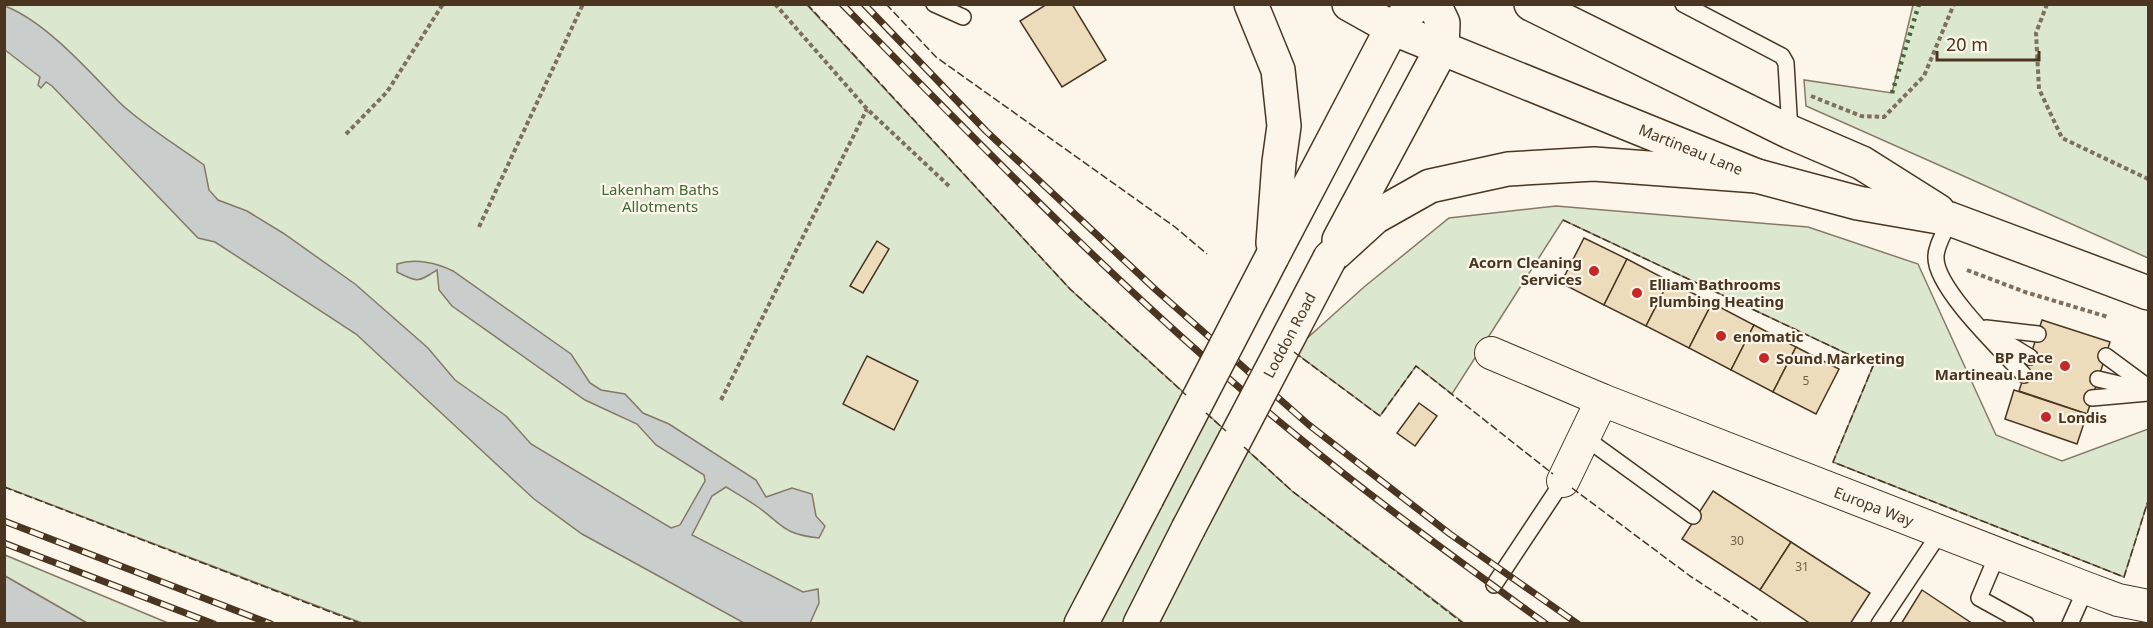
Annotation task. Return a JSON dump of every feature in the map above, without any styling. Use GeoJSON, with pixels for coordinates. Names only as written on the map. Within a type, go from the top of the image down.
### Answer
{"type":"FeatureCollection","features":[{"type":"Feature","properties":{"kind":"main road"},"geometry":{"type":"LineString","coordinates":[[1251,4],[1278,70],[1284,126],[1272,257]]}},
{"type":"Feature","properties":{"kind":"main road","name":"Martineau Lane"},"geometry":{"type":"LineString","coordinates":[[1349,4],[1392,28],[1757,176],[1858,203],[1950,219],[2148,292]]}},
{"type":"Feature","properties":{"kind":"main road"},"geometry":{"type":"LineString","coordinates":[[1081,624],[1392,28],[1414,7],[1421,4]]}},
{"type":"Feature","properties":{"kind":"main road"},"geometry":{"type":"LineString","coordinates":[[1434,4],[1443,23],[1442,48]]}},
{"type":"Feature","properties":{"kind":"main road","name":"Martineau Lane"},"geometry":{"type":"LineString","coordinates":[[1531,4],[1790,132],[1862,163],[1950,219]]}},
{"type":"Feature","properties":{"kind":"main road","name":"Loddon Road"},"geometry":{"type":"LineString","coordinates":[[1140,624],[1442,48]]}},
{"type":"Feature","properties":{"kind":"main road"},"geometry":{"type":"LineString","coordinates":[[1330,258],[1375,217],[1430,186],[1508,169],[1594,164],[1757,176]]}},
{"type":"Feature","properties":{"kind":"street","name":"Europa Way"},"geometry":{"type":"LineString","coordinates":[[1491,353],[1602,400],[2086,588],[2118,600],[2148,606]]}},
{"type":"Feature","properties":{"kind":"street"},"geometry":{"type":"LineString","coordinates":[[1563,481],[1602,400]]}},
{"type":"Feature","properties":{"kind":"lane"},"geometry":{"type":"LineString","coordinates":[[934,4],[963,17]]}},
{"type":"Feature","properties":{"kind":"lane"},"geometry":{"type":"LineString","coordinates":[[1683,4],[1782,56],[1786,63],[1790,132]]}},
{"type":"Feature","properties":{"kind":"lane"},"geometry":{"type":"LineString","coordinates":[[1950,219],[1935,257],[1939,271],[1953,297],[2024,375]]}},
{"type":"Feature","properties":{"kind":"lane"},"geometry":{"type":"LineString","coordinates":[[1980,327],[2038,334]]}},
{"type":"Feature","properties":{"kind":"lane"},"geometry":{"type":"LineString","coordinates":[[1980,327],[2030,357]]}},
{"type":"Feature","properties":{"kind":"lane"},"geometry":{"type":"LineString","coordinates":[[2106,356],[2148,390]]}},
{"type":"Feature","properties":{"kind":"lane"},"geometry":{"type":"LineString","coordinates":[[2098,379],[2148,390]]}},
{"type":"Feature","properties":{"kind":"lane"},"geometry":{"type":"LineString","coordinates":[[2092,398],[2148,390]]}},
{"type":"Feature","properties":{"kind":"lane"},"geometry":{"type":"LineString","coordinates":[[1584,437],[1693,516]]}},
{"type":"Feature","properties":{"kind":"lane"},"geometry":{"type":"LineString","coordinates":[[1494,585],[1563,481]]}},
{"type":"Feature","properties":{"kind":"lane"},"geometry":{"type":"LineString","coordinates":[[1879,624],[1941,531]]}},
{"type":"Feature","properties":{"kind":"lane"},"geometry":{"type":"LineString","coordinates":[[1998,553],[1978,598],[2026,624]]}},
{"type":"Feature","properties":{"kind":"lane"},"geometry":{"type":"LineString","coordinates":[[2070,624],[2086,588]]}},
{"type":"Feature","properties":{"kind":"path"},"geometry":{"type":"LineString","coordinates":[[346,134],[387,92],[443,4]]}},
{"type":"Feature","properties":{"kind":"path"},"geometry":{"type":"LineString","coordinates":[[479,226],[583,4]]}},
{"type":"Feature","properties":{"kind":"path"},"geometry":{"type":"LineString","coordinates":[[775,4],[867,109],[949,186]]}},
{"type":"Feature","properties":{"kind":"path"},"geometry":{"type":"LineString","coordinates":[[1790,132],[1805,93],[1861,116],[1884,117],[1924,76],[1954,4]]}},
{"type":"Feature","properties":{"kind":"path"},"geometry":{"type":"LineString","coordinates":[[2047,4],[2036,33],[2039,89],[2062,138],[2148,179]]}},
{"type":"Feature","properties":{"kind":"path"},"geometry":{"type":"LineString","coordinates":[[721,400],[867,109]]}},
{"type":"Feature","properties":{"kind":"path"},"geometry":{"type":"LineString","coordinates":[[1935,257],[2025,292],[2115,319]]}},
{"type":"Feature","properties":{"kind":"green space","name":"Lakenham Baths Allotments"},"geometry":{"type":"Polygon","coordinates":[[[4,5],[807,5],[1070,289],[1292,491],[1464,623],[362,623],[5,487],[4,5]]]}},
{"type":"Feature","properties":{"kind":"green space"},"geometry":{"type":"Polygon","coordinates":[[[1913,5],[2148,5],[2148,258],[1806,106],[1804,80],[1892,93],[1913,5]]]}},
{"type":"Feature","properties":{"kind":"green space"},"geometry":{"type":"Polygon","coordinates":[[[1556,206],[1808,227],[1918,264],[1996,435],[2062,461],[2148,429],[2148,501],[2124,577],[1833,462],[1873,366],[1563,220],[1452,394],[1416,366],[1380,416],[1293,351],[1364,287],[1449,218],[1556,206]]]}},
{"type":"Feature","properties":{"kind":"green space"},"geometry":{"type":"Polygon","coordinates":[[[5,555],[168,623],[87,623],[5,576],[5,555]]]}},
{"type":"Feature","properties":{"kind":"shaded area"},"geometry":{"type":"Polygon","coordinates":[[[5,6],[36,23],[80,62],[127,109],[204,165],[209,190],[218,200],[247,211],[283,233],[355,284],[428,348],[455,380],[506,416],[531,444],[671,528],[680,525],[705,481],[704,475],[656,445],[637,424],[585,400],[452,306],[439,290],[437,270],[418,280],[397,272],[397,264],[411,261],[426,262],[453,271],[571,354],[590,383],[601,390],[625,394],[643,413],[669,424],[756,480],[766,497],[792,488],[812,494],[816,516],[825,526],[819,538],[791,531],[726,487],[712,496],[692,535],[803,592],[818,589],[819,603],[810,623],[744,623],[582,534],[534,499],[356,334],[215,242],[198,238],[52,86],[46,82],[41,88],[38,85],[40,77],[5,50],[5,6]]]}},
{"type":"Feature","properties":{"kind":"shaded area"},"geometry":{"type":"Polygon","coordinates":[[[5,576],[87,623],[5,623],[5,576]]]}},
{"type":"Feature","properties":{"kind":"building"},"geometry":{"type":"Polygon","coordinates":[[[1047,4],[1072,4],[1106,60],[1062,87],[1020,21],[1047,4]]]}},
{"type":"Feature","properties":{"kind":"building","name":"Acorn Cleaning Services"},"geometry":{"type":"Polygon","coordinates":[[[1584,238],[1627,259],[1604,305],[1561,283],[1584,238]]]}},
{"type":"Feature","properties":{"kind":"building"},"geometry":{"type":"Polygon","coordinates":[[[877,241],[889,249],[863,293],[850,286],[877,241]]]}},
{"type":"Feature","properties":{"kind":"building","name":"Elliam Bathrooms Plumbing Heating"},"geometry":{"type":"Polygon","coordinates":[[[1627,259],[1669,281],[1646,326],[1604,305],[1627,259]]]}},
{"type":"Feature","properties":{"kind":"building"},"geometry":{"type":"Polygon","coordinates":[[[1669,281],[1712,303],[1689,348],[1646,326],[1669,281]]]}},
{"type":"Feature","properties":{"kind":"building","name":"enomatic"},"geometry":{"type":"Polygon","coordinates":[[[1712,303],[1754,325],[1731,370],[1689,348],[1712,303]]]}},
{"type":"Feature","properties":{"kind":"building","name":"BP Pace Martineau Lane"},"geometry":{"type":"Polygon","coordinates":[[[2042,320],[2110,342],[2087,414],[2019,391],[2042,320]]]}},
{"type":"Feature","properties":{"kind":"building","name":"Sound Marketing"},"geometry":{"type":"Polygon","coordinates":[[[1754,325],[1796,347],[1773,392],[1731,370],[1754,325]]]}},
{"type":"Feature","properties":{"kind":"building"},"geometry":{"type":"Polygon","coordinates":[[[1796,347],[1839,369],[1816,414],[1773,392],[1796,347]]]}},
{"type":"Feature","properties":{"kind":"building"},"geometry":{"type":"Polygon","coordinates":[[[867,356],[918,381],[894,430],[843,404],[867,356]]]}},
{"type":"Feature","properties":{"kind":"building","name":"Londis"},"geometry":{"type":"Polygon","coordinates":[[[2014,390],[2087,414],[2077,444],[2005,419],[2014,390]]]}},
{"type":"Feature","properties":{"kind":"building"},"geometry":{"type":"Polygon","coordinates":[[[1419,403],[1437,416],[1415,446],[1397,433],[1419,403]]]}},
{"type":"Feature","properties":{"kind":"building"},"geometry":{"type":"Polygon","coordinates":[[[1713,491],[1791,542],[1760,590],[1682,539],[1713,491]]]}},
{"type":"Feature","properties":{"kind":"building"},"geometry":{"type":"Polygon","coordinates":[[[1791,542],[1870,593],[1850,624],[1811,624],[1760,590],[1791,542]]]}},
{"type":"Feature","properties":{"kind":"building"},"geometry":{"type":"Polygon","coordinates":[[[1922,590],[1973,624],[1901,624],[1922,590]]]}},
{"type":"Feature","properties":{"kind":"railway"},"geometry":{"type":"LineString","coordinates":[[842,4],[1120,281],[1237,386],[1358,485],[1546,624]]}},
{"type":"Feature","properties":{"kind":"railway"},"geometry":{"type":"LineString","coordinates":[[864,4],[986,131],[1156,290],[1309,425],[1450,534],[1578,624]]}},
{"type":"Feature","properties":{"kind":"railway"},"geometry":{"type":"LineString","coordinates":[[4,521],[271,624]]}},
{"type":"Feature","properties":{"kind":"railway"},"geometry":{"type":"LineString","coordinates":[[4,543],[214,624]]}},
{"type":"Feature","properties":{"kind":"hedge"},"geometry":{"type":"LineString","coordinates":[[1892,93],[1919,4]]}},
{"type":"Feature","properties":{"kind":"fence"},"geometry":{"type":"LineString","coordinates":[[807,4],[1070,289],[1186,395]]}},
{"type":"Feature","properties":{"kind":"fence"},"geometry":{"type":"LineString","coordinates":[[886,4],[936,57],[1175,227],[1207,254]]}},
{"type":"Feature","properties":{"kind":"fence"},"geometry":{"type":"LineString","coordinates":[[1563,220],[1873,366],[1833,462],[2124,577],[2148,501]]}},
{"type":"Feature","properties":{"kind":"fence"},"geometry":{"type":"LineString","coordinates":[[1294,352],[1380,416],[1416,366],[1553,474]]}},
{"type":"Feature","properties":{"kind":"fence"},"geometry":{"type":"LineString","coordinates":[[1206,413],[1226,431]]}},
{"type":"Feature","properties":{"kind":"fence"},"geometry":{"type":"LineString","coordinates":[[1244,447],[1292,491],[1464,624]]}},
{"type":"Feature","properties":{"kind":"fence"},"geometry":{"type":"LineString","coordinates":[[4,487],[362,624]]}},
{"type":"Feature","properties":{"kind":"fence"},"geometry":{"type":"LineString","coordinates":[[1572,488],[1690,576],[1763,624]]}},
{"type":"Feature","properties":{"kind":"place","name":"Acorn Cleaning Services"},"geometry":{"type":"Point","coordinates":[1594,271]}},
{"type":"Feature","properties":{"kind":"place","name":"Elliam Bathrooms Plumbing Heating"},"geometry":{"type":"Point","coordinates":[1637,293]}},
{"type":"Feature","properties":{"kind":"place","name":"enomatic"},"geometry":{"type":"Point","coordinates":[1721,336]}},
{"type":"Feature","properties":{"kind":"place","name":"Sound Marketing"},"geometry":{"type":"Point","coordinates":[1764,358]}},
{"type":"Feature","properties":{"kind":"place","name":"BP Pace Martineau Lane"},"geometry":{"type":"Point","coordinates":[2065,366]}},
{"type":"Feature","properties":{"kind":"place","name":"Londis"},"geometry":{"type":"Point","coordinates":[2046,417]}}]}
